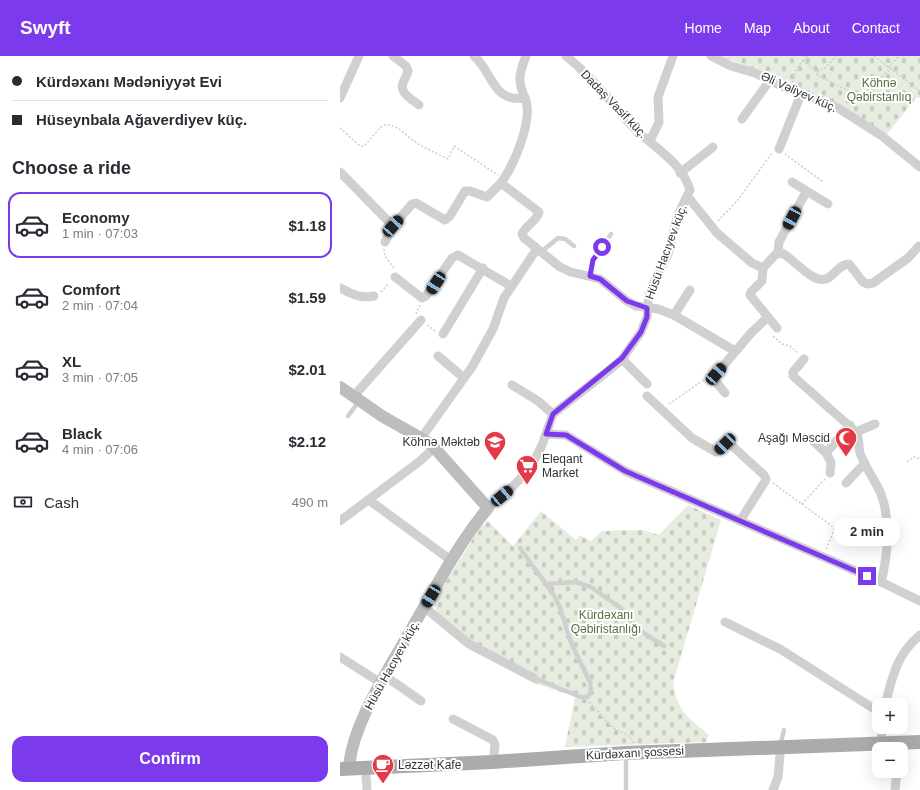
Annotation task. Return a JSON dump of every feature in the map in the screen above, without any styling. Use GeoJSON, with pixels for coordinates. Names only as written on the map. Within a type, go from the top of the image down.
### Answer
{"type":"FeatureCollection","features":[{"type":"Feature","properties":{"kind":"main road","name":"Kürdəxanı şossesi"},"geometry":{"type":"LineString","coordinates":[[908,744],[920,742]]}},
{"type":"Feature","properties":{"kind":"main road","name":"Kürdəxanı şossesi"},"geometry":{"type":"LineString","coordinates":[[345,772],[494,762],[872,747]]}},
{"type":"Feature","properties":{"kind":"main road"},"geometry":{"type":"LineString","coordinates":[[908,751],[920,750]]}},
{"type":"Feature","properties":{"kind":"main road","name":"Kürdəxanı şossesi"},"geometry":{"type":"LineString","coordinates":[[345,772],[366,776],[628,756]]}},
{"type":"Feature","properties":{"kind":"street"},"geometry":{"type":"LineString","coordinates":[[340,98],[359,56]]}},
{"type":"Feature","properties":{"kind":"street"},"geometry":{"type":"LineString","coordinates":[[393,56],[406,66],[408,71],[402,84],[402,89],[419,105]]}},
{"type":"Feature","properties":{"kind":"street"},"geometry":{"type":"LineString","coordinates":[[474,56],[485,69],[491,83],[505,95],[514,99],[525,98]]}},
{"type":"Feature","properties":{"kind":"street"},"geometry":{"type":"LineString","coordinates":[[386,242],[393,226],[412,204],[416,203],[445,220],[450,216],[465,191],[470,190],[487,197],[503,181],[513,163],[529,112],[519,81],[526,56]]}},
{"type":"Feature","properties":{"kind":"street","name":"Dadaş Vasif küç."},"geometry":{"type":"LineString","coordinates":[[566,56],[599,87],[631,125],[670,158],[690,190],[688,197],[712,227],[752,264],[762,268]]}},
{"type":"Feature","properties":{"kind":"street"},"geometry":{"type":"LineString","coordinates":[[650,141],[659,122],[658,97],[673,56]]}},
{"type":"Feature","properties":{"kind":"street","name":"Əli Vəliyev küç."},"geometry":{"type":"LineString","coordinates":[[711,56],[732,66],[755,72],[790,90],[838,108],[882,136],[920,167]]}},
{"type":"Feature","properties":{"kind":"street"},"geometry":{"type":"LineString","coordinates":[[742,120],[770,80]]}},
{"type":"Feature","properties":{"kind":"street"},"geometry":{"type":"LineString","coordinates":[[779,149],[801,94]]}},
{"type":"Feature","properties":{"kind":"street"},"geometry":{"type":"LineString","coordinates":[[680,173],[713,147]]}},
{"type":"Feature","properties":{"kind":"street"},"geometry":{"type":"LineString","coordinates":[[340,172],[393,226]]}},
{"type":"Feature","properties":{"kind":"street"},"geometry":{"type":"LineString","coordinates":[[503,181],[540,212],[522,234],[524,238],[538,251],[565,270],[600,279],[627,301],[674,315],[735,351]]}},
{"type":"Feature","properties":{"kind":"street"},"geometry":{"type":"LineString","coordinates":[[792,182],[806,192],[828,204]]}},
{"type":"Feature","properties":{"kind":"street"},"geometry":{"type":"LineString","coordinates":[[777,328],[750,295],[752,290],[762,281],[762,268],[778,253],[779,242],[806,192]]}},
{"type":"Feature","properties":{"kind":"street","name":"Hüsü Hacıyev küç."},"geometry":{"type":"LineString","coordinates":[[553,414],[622,358],[641,332],[647,317],[647,300],[671,244],[679,212],[688,197]]}},
{"type":"Feature","properties":{"kind":"street"},"geometry":{"type":"LineString","coordinates":[[778,253],[785,255],[811,276],[822,280],[828,278],[845,264],[849,264],[863,282],[867,284],[873,283],[908,258],[920,245]]}},
{"type":"Feature","properties":{"kind":"street"},"geometry":{"type":"LineString","coordinates":[[422,437],[464,378],[493,329],[504,298],[511,286],[538,251]]}},
{"type":"Feature","properties":{"kind":"street"},"geometry":{"type":"LineString","coordinates":[[395,277],[422,298],[429,293],[455,255],[463,256],[511,286]]}},
{"type":"Feature","properties":{"kind":"street"},"geometry":{"type":"LineString","coordinates":[[442,334],[483,268]]}},
{"type":"Feature","properties":{"kind":"street"},"geometry":{"type":"LineString","coordinates":[[340,288],[359,297],[366,298],[374,296]]}},
{"type":"Feature","properties":{"kind":"street"},"geometry":{"type":"LineString","coordinates":[[674,315],[690,290]]}},
{"type":"Feature","properties":{"kind":"street"},"geometry":{"type":"LineString","coordinates":[[725,393],[713,378],[735,351],[768,316]]}},
{"type":"Feature","properties":{"kind":"street"},"geometry":{"type":"LineString","coordinates":[[356,399],[421,320]]}},
{"type":"Feature","properties":{"kind":"street"},"geometry":{"type":"LineString","coordinates":[[438,356],[464,378]]}},
{"type":"Feature","properties":{"kind":"street"},"geometry":{"type":"LineString","coordinates":[[622,358],[647,384]]}},
{"type":"Feature","properties":{"kind":"street"},"geometry":{"type":"LineString","coordinates":[[804,359],[793,372],[793,376],[850,425],[856,432],[858,436],[860,454],[881,494],[885,512],[887,557],[881,582]]}},
{"type":"Feature","properties":{"kind":"street"},"geometry":{"type":"LineString","coordinates":[[340,387],[382,416],[422,437],[435,447],[488,508],[512,488],[533,464],[542,448],[553,414],[538,401],[512,385]]}},
{"type":"Feature","properties":{"kind":"street"},"geometry":{"type":"LineString","coordinates":[[647,396],[692,438],[714,452],[718,451],[725,444],[731,445],[764,475],[766,479],[740,521]]}},
{"type":"Feature","properties":{"kind":"street"},"geometry":{"type":"LineString","coordinates":[[856,432],[875,424]]}},
{"type":"Feature","properties":{"kind":"street"},"geometry":{"type":"LineString","coordinates":[[826,453],[850,425]]}},
{"type":"Feature","properties":{"kind":"street"},"geometry":{"type":"LineString","coordinates":[[546,434],[566,435],[625,471],[823,556],[920,600]]}},
{"type":"Feature","properties":{"kind":"street"},"geometry":{"type":"LineString","coordinates":[[810,438],[826,453],[831,462],[830,473]]}},
{"type":"Feature","properties":{"kind":"street"},"geometry":{"type":"LineString","coordinates":[[340,521],[420,461],[435,447]]}},
{"type":"Feature","properties":{"kind":"street"},"geometry":{"type":"LineString","coordinates":[[846,483],[866,463]]}},
{"type":"Feature","properties":{"kind":"street"},"geometry":{"type":"LineString","coordinates":[[369,500],[452,561]]}},
{"type":"Feature","properties":{"kind":"street","name":"Hüsü Hacıyev küç."},"geometry":{"type":"LineString","coordinates":[[345,772],[356,733],[383,680],[467,534],[488,508]]}},
{"type":"Feature","properties":{"kind":"street"},"geometry":{"type":"LineString","coordinates":[[424,607],[469,644],[534,678]]}},
{"type":"Feature","properties":{"kind":"street"},"geometry":{"type":"LineString","coordinates":[[725,622],[780,649],[872,708]]}},
{"type":"Feature","properties":{"kind":"street"},"geometry":{"type":"LineString","coordinates":[[887,698],[897,662],[910,644],[920,635]]}},
{"type":"Feature","properties":{"kind":"street"},"geometry":{"type":"LineString","coordinates":[[340,657],[421,701]]}},
{"type":"Feature","properties":{"kind":"street"},"geometry":{"type":"LineString","coordinates":[[453,719],[493,740],[494,762]]}},
{"type":"Feature","properties":{"kind":"street"},"geometry":{"type":"LineString","coordinates":[[773,790],[778,777],[780,751]]}},
{"type":"Feature","properties":{"kind":"street"},"geometry":{"type":"LineString","coordinates":[[366,776],[367,790]]}},
{"type":"Feature","properties":{"kind":"street"},"geometry":{"type":"LineString","coordinates":[[895,790],[897,778]]}},
{"type":"Feature","properties":{"kind":"lane"},"geometry":{"type":"LineString","coordinates":[[590,276],[593,260],[611,234]]}},
{"type":"Feature","properties":{"kind":"lane"},"geometry":{"type":"LineString","coordinates":[[538,251],[558,238],[565,239],[574,246]]}},
{"type":"Feature","properties":{"kind":"lane"},"geometry":{"type":"LineString","coordinates":[[348,416],[356,399]]}},
{"type":"Feature","properties":{"kind":"lane"},"geometry":{"type":"LineString","coordinates":[[520,548],[560,608],[572,644],[590,682],[591,692],[587,697],[581,697],[534,678]]}},
{"type":"Feature","properties":{"kind":"lane"},"geometry":{"type":"LineString","coordinates":[[545,584],[575,582],[591,587],[622,610],[636,628],[664,646]]}},
{"type":"Feature","properties":{"kind":"lane"},"geometry":{"type":"LineString","coordinates":[[780,751],[784,730]]}},
{"type":"Feature","properties":{"kind":"lane"},"geometry":{"type":"LineString","coordinates":[[626,790],[628,756]]}},
{"type":"Feature","properties":{"kind":"path"},"geometry":{"type":"LineString","coordinates":[[790,90],[795,72],[802,61],[804,61],[808,56]]}},
{"type":"Feature","properties":{"kind":"path"},"geometry":{"type":"LineString","coordinates":[[817,72],[825,68],[836,56]]}},
{"type":"Feature","properties":{"kind":"path"},"geometry":{"type":"LineString","coordinates":[[874,56],[920,91]]}},
{"type":"Feature","properties":{"kind":"path"},"geometry":{"type":"LineString","coordinates":[[804,61],[817,72],[817,75],[860,97],[888,71],[889,67],[899,56]]}},
{"type":"Feature","properties":{"kind":"path"},"geometry":{"type":"LineString","coordinates":[[340,128],[360,146],[364,146],[383,125],[387,124],[397,128],[413,140],[448,159],[454,146],[503,181]]}},
{"type":"Feature","properties":{"kind":"path"},"geometry":{"type":"LineString","coordinates":[[712,227],[737,201],[774,150],[779,149],[823,182]]}},
{"type":"Feature","properties":{"kind":"path"},"geometry":{"type":"LineString","coordinates":[[374,296],[397,274],[384,251],[386,242]]}},
{"type":"Feature","properties":{"kind":"path"},"geometry":{"type":"LineString","coordinates":[[777,328],[772,333],[773,335],[782,344],[790,346],[804,359]]}},
{"type":"Feature","properties":{"kind":"path"},"geometry":{"type":"LineString","coordinates":[[662,411],[684,392],[704,379],[713,378]]}},
{"type":"Feature","properties":{"kind":"path"},"geometry":{"type":"LineString","coordinates":[[907,462],[914,457],[920,459]]}},
{"type":"Feature","properties":{"kind":"path"},"geometry":{"type":"LineString","coordinates":[[802,504],[830,473]]}},
{"type":"Feature","properties":{"kind":"path"},"geometry":{"type":"LineString","coordinates":[[766,479],[802,504],[834,530],[823,556]]}},
{"type":"Feature","properties":{"kind":"path"},"geometry":{"type":"LineString","coordinates":[[587,697],[590,703],[613,728],[632,737],[628,756]]}},
{"type":"Feature","properties":{"kind":"green space","name":"Köhnə Qəbirstanlıq"},"geometry":{"type":"Polygon","coordinates":[[[721,56],[920,56],[920,98],[917,97],[887,134],[801,90],[721,56]]]}},
{"type":"Feature","properties":{"kind":"green space","name":"Kürdəxanı Qəbiristanlığı"},"geometry":{"type":"Polygon","coordinates":[[[688,505],[721,520],[673,683],[678,701],[685,714],[709,735],[706,742],[565,747],[575,697],[534,683],[537,675],[482,648],[461,634],[436,612],[434,600],[480,528],[488,521],[513,546],[541,511],[576,540],[580,535],[591,541],[602,531],[642,530],[659,535],[688,505]]]}},
{"type":"Feature","properties":{"kind":"place","name":"Aşağı Məscid"},"geometry":{"type":"Point","coordinates":[846,458]}},
{"type":"Feature","properties":{"kind":"place","name":"Köhnə Məktəb"},"geometry":{"type":"Point","coordinates":[495,462]}},
{"type":"Feature","properties":{"kind":"place","name":"Eleqant Market"},"geometry":{"type":"Point","coordinates":[527,486]}},
{"type":"Feature","properties":{"kind":"place","name":"Ləzzət Kafe"},"geometry":{"type":"Point","coordinates":[383,784]}},
{"type":"Feature","properties":{"kind":"route"},"geometry":{"type":"LineString","coordinates":[[602,247],[593,260],[590,276],[595,276],[600,279],[627,301],[636,306],[647,308],[645,324],[631,347],[612,368],[553,414],[546,434],[566,435],[625,471],[867,576]]}}]}
